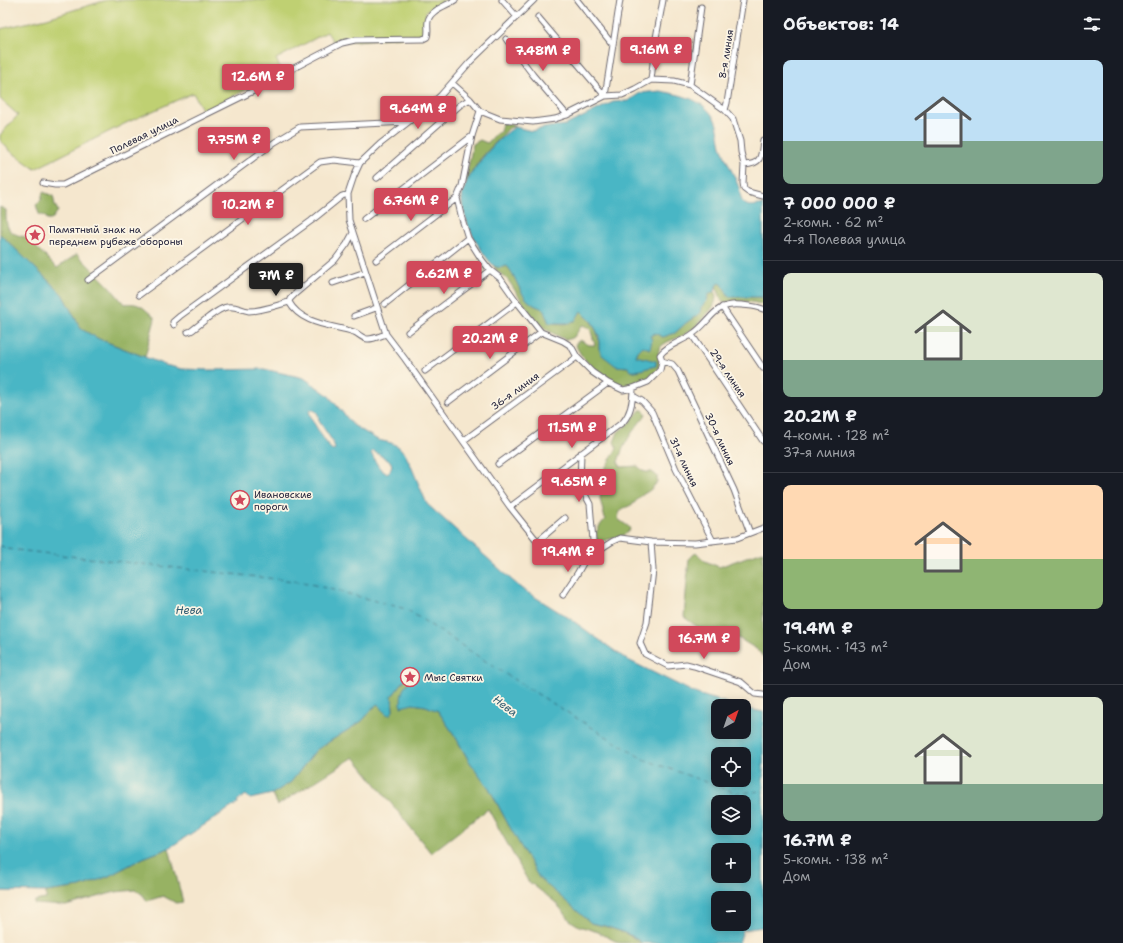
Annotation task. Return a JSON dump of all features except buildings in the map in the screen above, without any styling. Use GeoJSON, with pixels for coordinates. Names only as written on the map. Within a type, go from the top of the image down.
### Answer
{"type":"FeatureCollection","features":[{"type":"Feature","properties":{"kind":"street","name":"Полевая улица"},"geometry":{"type":"LineString","coordinates":[[43,183],[55,185],[63,184],[286,75],[292,69],[342,42],[355,40],[423,39],[427,37],[428,22],[431,15],[455,0]]}},
{"type":"Feature","properties":{"kind":"street"},"geometry":{"type":"LineString","coordinates":[[502,0],[517,17]]}},
{"type":"Feature","properties":{"kind":"street"},"geometry":{"type":"LineString","coordinates":[[534,0],[470,62],[429,106],[380,144],[360,163],[348,194],[349,220],[376,308],[386,334],[510,507],[537,542],[546,552],[555,557],[578,561],[586,558],[620,538],[651,542],[695,543],[737,538],[763,528]]}},
{"type":"Feature","properties":{"kind":"street"},"geometry":{"type":"LineString","coordinates":[[577,0],[613,45]]}},
{"type":"Feature","properties":{"kind":"street"},"geometry":{"type":"LineString","coordinates":[[605,96],[620,0]]}},
{"type":"Feature","properties":{"kind":"street"},"geometry":{"type":"LineString","coordinates":[[651,80],[656,38],[663,0]]}},
{"type":"Feature","properties":{"kind":"street","name":"8-я линия"},"geometry":{"type":"LineString","coordinates":[[725,110],[743,0]]}},
{"type":"Feature","properties":{"kind":"street"},"geometry":{"type":"LineString","coordinates":[[690,85],[701,7]]}},
{"type":"Feature","properties":{"kind":"street"},"geometry":{"type":"LineString","coordinates":[[538,17],[605,96]]}},
{"type":"Feature","properties":{"kind":"street"},"geometry":{"type":"LineString","coordinates":[[506,39],[567,115]]}},
{"type":"Feature","properties":{"kind":"street"},"geometry":{"type":"LineString","coordinates":[[452,83],[480,110],[500,119],[533,122],[555,119],[567,115],[605,96],[622,95],[651,80],[674,81],[690,85],[725,110],[733,119],[744,165],[744,189],[748,192],[763,196]]}},
{"type":"Feature","properties":{"kind":"street"},"geometry":{"type":"LineString","coordinates":[[377,178],[460,104],[470,99]]}},
{"type":"Feature","properties":{"kind":"street"},"geometry":{"type":"LineString","coordinates":[[376,260],[457,198],[462,186],[472,136],[480,110]]}},
{"type":"Feature","properties":{"kind":"street"},"geometry":{"type":"LineString","coordinates":[[88,280],[275,142],[300,127],[409,122]]}},
{"type":"Feature","properties":{"kind":"street"},"geometry":{"type":"LineString","coordinates":[[364,219],[472,136]]}},
{"type":"Feature","properties":{"kind":"street"},"geometry":{"type":"LineString","coordinates":[[744,165],[754,164],[758,161],[763,140]]}},
{"type":"Feature","properties":{"kind":"street"},"geometry":{"type":"LineString","coordinates":[[139,295],[320,162],[334,160],[360,163]]}},
{"type":"Feature","properties":{"kind":"street"},"geometry":{"type":"LineString","coordinates":[[174,324],[173,322],[180,316],[311,221],[342,196],[348,194]]}},
{"type":"Feature","properties":{"kind":"street"},"geometry":{"type":"LineString","coordinates":[[457,198],[468,238],[490,270],[500,278],[541,332],[563,341],[570,346],[592,372],[608,383],[623,390],[648,382],[660,370],[662,361],[660,355],[664,350],[692,335],[702,327],[716,310],[732,304],[763,309]]}},
{"type":"Feature","properties":{"kind":"street"},"geometry":{"type":"LineString","coordinates":[[188,332],[225,307],[230,306],[249,311],[289,302],[296,293],[342,252],[353,233]]}},
{"type":"Feature","properties":{"kind":"street"},"geometry":{"type":"LineString","coordinates":[[385,304],[468,238]]}},
{"type":"Feature","properties":{"kind":"street"},"geometry":{"type":"LineString","coordinates":[[408,332],[490,270]]}},
{"type":"Feature","properties":{"kind":"street"},"geometry":{"type":"LineString","coordinates":[[332,283],[365,272]]}},
{"type":"Feature","properties":{"kind":"street"},"geometry":{"type":"LineString","coordinates":[[289,302],[293,309],[298,313],[324,326],[347,330],[370,339],[386,334]]}},
{"type":"Feature","properties":{"kind":"street"},"geometry":{"type":"LineString","coordinates":[[425,371],[517,302]]}},
{"type":"Feature","properties":{"kind":"street"},"geometry":{"type":"LineString","coordinates":[[722,307],[763,368]]}},
{"type":"Feature","properties":{"kind":"street"},"geometry":{"type":"LineString","coordinates":[[354,316],[376,308]]}},
{"type":"Feature","properties":{"kind":"street"},"geometry":{"type":"LineString","coordinates":[[448,402],[541,332]]}},
{"type":"Feature","properties":{"kind":"street","name":"29-я линия"},"geometry":{"type":"LineString","coordinates":[[692,335],[763,441]]}},
{"type":"Feature","properties":{"kind":"street","name":"36-я линия"},"geometry":{"type":"LineString","coordinates":[[463,441],[577,356]]}},
{"type":"Feature","properties":{"kind":"street","name":"30-я линия"},"geometry":{"type":"LineString","coordinates":[[662,361],[672,364],[678,371],[734,490],[750,533]]}},
{"type":"Feature","properties":{"kind":"street"},"geometry":{"type":"LineString","coordinates":[[498,464],[608,383]]}},
{"type":"Feature","properties":{"kind":"street"},"geometry":{"type":"LineString","coordinates":[[510,507],[623,422],[628,416],[633,396],[633,388]]}},
{"type":"Feature","properties":{"kind":"street","name":"31-я линия"},"geometry":{"type":"LineString","coordinates":[[633,396],[642,401],[652,412],[676,469],[713,541]]}},
{"type":"Feature","properties":{"kind":"street"},"geometry":{"type":"LineString","coordinates":[[581,453],[580,485],[590,504],[594,553]]}},
{"type":"Feature","properties":{"kind":"street"},"geometry":{"type":"LineString","coordinates":[[537,542],[565,518]]}},
{"type":"Feature","properties":{"kind":"street"},"geometry":{"type":"LineString","coordinates":[[651,542],[653,570],[647,622],[640,643],[645,654],[668,666],[686,664],[741,682],[755,694],[763,695]]}},
{"type":"Feature","properties":{"kind":"street"},"geometry":{"type":"LineString","coordinates":[[563,595],[586,558]]}},
{"type":"Feature","properties":{"kind":"green space"},"geometry":{"type":"Polygon","coordinates":[[[107,0],[446,0],[426,11],[423,35],[334,43],[327,32],[276,59],[282,72],[203,111],[193,93],[126,123],[35,169],[9,150],[0,140],[0,135],[18,115],[0,99],[0,29],[47,18],[107,0]]]}},
{"type":"Feature","properties":{"kind":"green space"},"geometry":{"type":"Polygon","coordinates":[[[502,123],[515,126],[509,128],[481,158],[465,182],[473,144],[480,140],[487,143],[500,132],[502,123]]]}},
{"type":"Feature","properties":{"kind":"green space"},"geometry":{"type":"Polygon","coordinates":[[[43,192],[53,196],[58,211],[52,219],[47,219],[45,216],[39,214],[36,205],[41,200],[43,192]]]}},
{"type":"Feature","properties":{"kind":"green space"},"geometry":{"type":"Polygon","coordinates":[[[0,207],[6,210],[8,228],[14,234],[32,238],[33,244],[57,268],[77,254],[109,286],[124,304],[137,305],[154,317],[155,319],[145,357],[99,339],[81,329],[62,294],[0,234],[0,207]]]}},
{"type":"Feature","properties":{"kind":"green space"},"geometry":{"type":"Polygon","coordinates":[[[493,265],[499,268],[507,266],[527,300],[535,306],[543,309],[549,323],[560,324],[571,322],[581,311],[597,332],[599,349],[616,366],[628,367],[631,371],[656,366],[656,361],[636,357],[638,351],[643,346],[649,349],[649,337],[655,333],[663,337],[675,333],[700,313],[701,307],[707,301],[708,295],[715,291],[716,298],[713,307],[695,327],[680,337],[667,342],[661,347],[659,350],[660,362],[658,369],[655,372],[638,383],[629,385],[621,384],[604,377],[590,365],[575,344],[580,340],[589,345],[595,345],[590,328],[582,325],[574,337],[566,340],[547,330],[528,310],[508,280],[496,270],[493,265]]]}},
{"type":"Feature","properties":{"kind":"green space"},"geometry":{"type":"Polygon","coordinates":[[[719,283],[722,283],[729,297],[763,297],[763,305],[743,301],[723,303],[716,286],[719,283]]]}},
{"type":"Feature","properties":{"kind":"green space"},"geometry":{"type":"Polygon","coordinates":[[[640,410],[643,410],[646,413],[645,416],[629,438],[618,462],[621,467],[637,466],[645,472],[652,472],[657,476],[657,482],[635,502],[623,508],[620,512],[618,519],[629,527],[630,530],[622,536],[598,542],[596,532],[605,519],[600,499],[603,472],[617,448],[614,442],[618,432],[630,422],[640,410]]]}},
{"type":"Feature","properties":{"kind":"green space"},"geometry":{"type":"Polygon","coordinates":[[[763,551],[763,657],[758,650],[740,639],[699,628],[684,617],[689,558],[696,553],[705,561],[719,567],[763,551]]]}},
{"type":"Feature","properties":{"kind":"green space"},"geometry":{"type":"Polygon","coordinates":[[[411,672],[414,677],[408,683],[413,704],[426,706],[438,711],[455,736],[469,761],[489,788],[508,824],[591,923],[618,930],[642,943],[619,943],[598,932],[579,926],[571,921],[555,902],[528,881],[488,809],[431,853],[354,757],[278,805],[272,794],[291,782],[316,750],[362,721],[377,704],[386,714],[393,711],[392,696],[411,672]]]}},
{"type":"Feature","properties":{"kind":"green space"},"geometry":{"type":"Polygon","coordinates":[[[169,848],[183,902],[176,903],[163,896],[147,901],[143,895],[136,890],[115,892],[66,906],[34,904],[35,901],[46,899],[46,892],[80,887],[109,876],[143,858],[169,848]]]}},
{"type":"Feature","properties":{"kind":"water"},"geometry":{"type":"Polygon","coordinates":[[[660,91],[692,99],[712,114],[718,128],[721,146],[739,187],[743,202],[750,206],[763,205],[763,297],[729,297],[722,284],[718,283],[715,291],[708,295],[707,301],[701,307],[700,313],[675,333],[663,337],[655,333],[650,336],[652,340],[650,349],[643,346],[638,351],[636,356],[656,361],[656,366],[631,371],[628,367],[616,366],[602,355],[599,349],[599,336],[592,322],[581,311],[575,321],[570,323],[549,323],[543,309],[535,306],[527,300],[507,266],[495,266],[484,254],[470,229],[462,199],[468,180],[474,169],[490,149],[515,127],[532,131],[566,125],[613,102],[628,101],[640,93],[660,91]]]}},
{"type":"Feature","properties":{"kind":"water","name":"Нева"},"geometry":{"type":"Polygon","coordinates":[[[0,234],[62,294],[81,329],[99,339],[165,365],[182,369],[264,369],[304,378],[328,395],[353,425],[378,440],[391,443],[399,447],[405,454],[411,466],[427,504],[522,589],[569,618],[626,659],[697,694],[714,699],[711,699],[711,739],[751,739],[751,709],[763,712],[763,927],[751,929],[751,891],[711,891],[711,931],[743,931],[739,943],[642,943],[632,936],[620,931],[591,923],[539,878],[489,788],[469,761],[455,736],[438,711],[426,706],[413,704],[401,707],[403,690],[414,677],[411,672],[392,696],[393,711],[390,715],[386,714],[377,704],[362,721],[316,750],[291,782],[272,794],[250,799],[246,795],[237,801],[238,803],[169,848],[143,858],[109,876],[80,887],[46,892],[0,891],[0,234]],[[310,410],[310,415],[315,425],[330,448],[333,450],[335,449],[333,442],[319,421],[318,414],[314,410],[310,410]],[[373,451],[371,453],[381,469],[386,473],[389,472],[392,467],[391,462],[373,451]]]}},
{"type":"Feature","properties":{"kind":"ferry route"},"geometry":{"type":"LineString","coordinates":[[0,545],[7,549],[303,582],[406,609],[510,677],[643,759],[736,793],[763,791]]}},
{"type":"Feature","properties":{"kind":"place","name":"Памятный знак на переднем рубеже обороны"},"geometry":{"type":"Point","coordinates":[35,235]}},
{"type":"Feature","properties":{"kind":"place","name":"Ивановские пороги"},"geometry":{"type":"Point","coordinates":[240,500]}},
{"type":"Feature","properties":{"kind":"place","name":"Мыс Святки"},"geometry":{"type":"Point","coordinates":[410,677]}}]}
